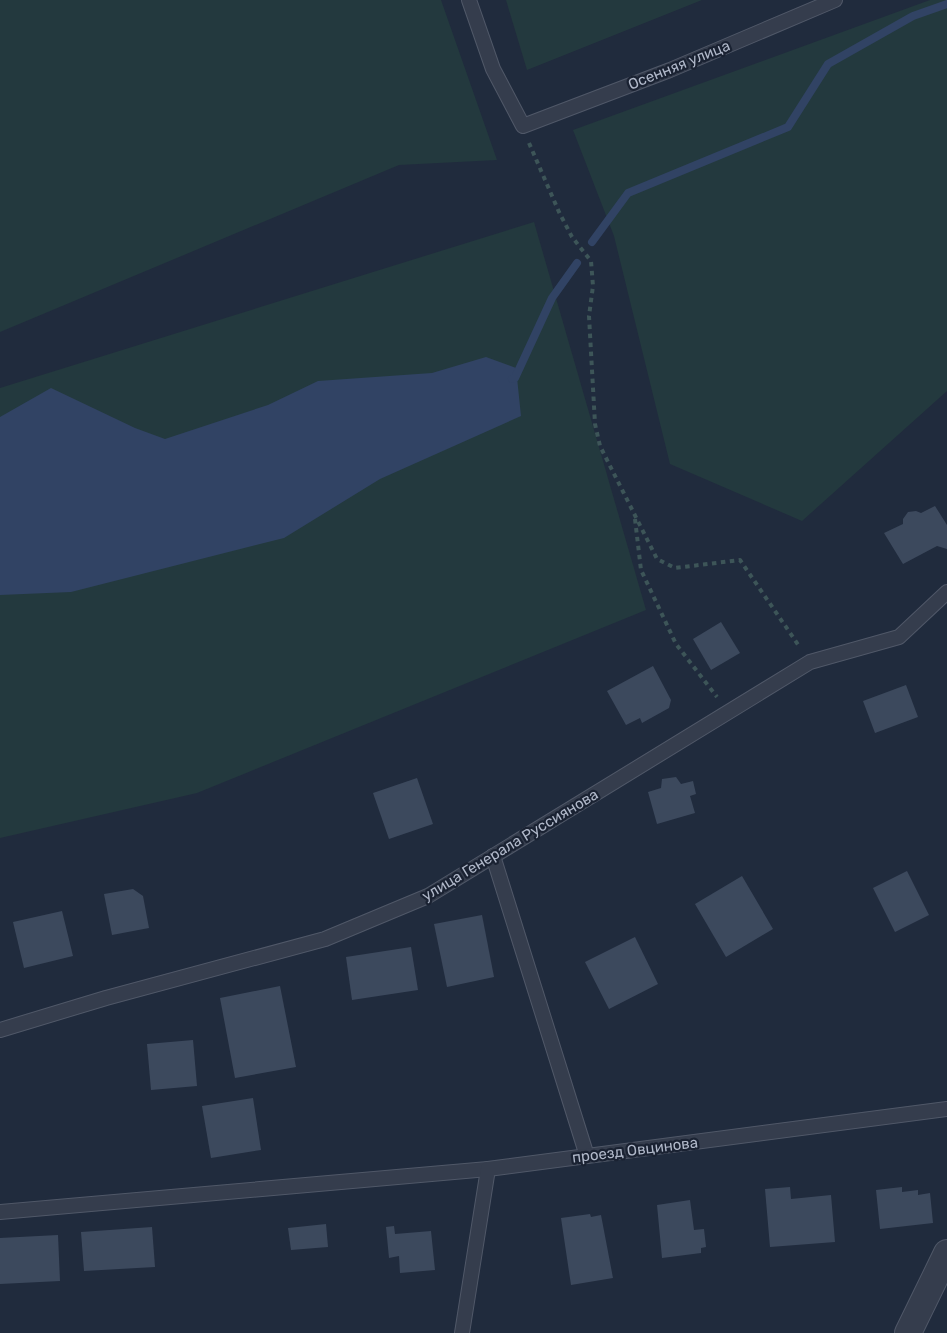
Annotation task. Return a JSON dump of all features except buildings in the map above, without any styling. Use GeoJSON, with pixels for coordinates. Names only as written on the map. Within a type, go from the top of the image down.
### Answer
{"type":"FeatureCollection","features":[{"type":"Feature","properties":{"kind":"street"},"geometry":{"type":"LineString","coordinates":[[908,1333],[947,1253]]}},
{"type":"Feature","properties":{"kind":"lane"},"geometry":{"type":"LineString","coordinates":[[469,0],[493,69],[523,126]]}},
{"type":"Feature","properties":{"kind":"lane","name":"Осенняя улица"},"geometry":{"type":"LineString","coordinates":[[523,126],[670,70],[835,0]]}},
{"type":"Feature","properties":{"kind":"lane","name":"улица Генерала Руссиянова"},"geometry":{"type":"LineString","coordinates":[[0,1030],[106,998],[325,939],[428,896],[810,662],[899,637],[947,592]]}},
{"type":"Feature","properties":{"kind":"lane"},"geometry":{"type":"LineString","coordinates":[[493,856],[587,1156]]}},
{"type":"Feature","properties":{"kind":"lane","name":"проезд Овцинова"},"geometry":{"type":"LineString","coordinates":[[0,1212],[488,1169],[947,1109]]}},
{"type":"Feature","properties":{"kind":"lane"},"geometry":{"type":"LineString","coordinates":[[462,1333],[488,1169]]}},
{"type":"Feature","properties":{"kind":"path"},"geometry":{"type":"LineString","coordinates":[[523,126],[559,212],[572,237],[591,261],[593,286],[589,316],[595,424],[600,446],[657,559],[675,568],[741,560],[810,662]]}},
{"type":"Feature","properties":{"kind":"path"},"geometry":{"type":"LineString","coordinates":[[635,515],[641,570],[676,644],[729,711]]}},
{"type":"Feature","properties":{"kind":"green space"},"geometry":{"type":"Polygon","coordinates":[[[0,0],[441,0],[497,160],[399,165],[0,332],[0,0]]]}},
{"type":"Feature","properties":{"kind":"green space"},"geometry":{"type":"Polygon","coordinates":[[[506,0],[702,0],[527,70],[506,0]]]}},
{"type":"Feature","properties":{"kind":"green space"},"geometry":{"type":"Polygon","coordinates":[[[930,0],[947,0],[947,391],[802,521],[670,464],[614,236],[573,130],[930,0]]]}},
{"type":"Feature","properties":{"kind":"green space"},"geometry":{"type":"Polygon","coordinates":[[[534,222],[646,610],[197,793],[0,838],[0,388],[534,222]]]}},
{"type":"Feature","properties":{"kind":"water"},"geometry":{"type":"Polygon","coordinates":[[[486,357],[516,368],[521,416],[380,479],[284,538],[71,592],[0,595],[0,417],[51,388],[135,428],[165,439],[268,405],[318,381],[432,373],[486,357]]]}},
{"type":"Feature","properties":{"kind":"waterway"},"geometry":{"type":"LineString","coordinates":[[592,242],[628,193],[788,127],[828,64],[913,16],[947,4]]}},
{"type":"Feature","properties":{"kind":"waterway"},"geometry":{"type":"LineString","coordinates":[[512,379],[515,378],[552,298],[577,263]]}}]}
